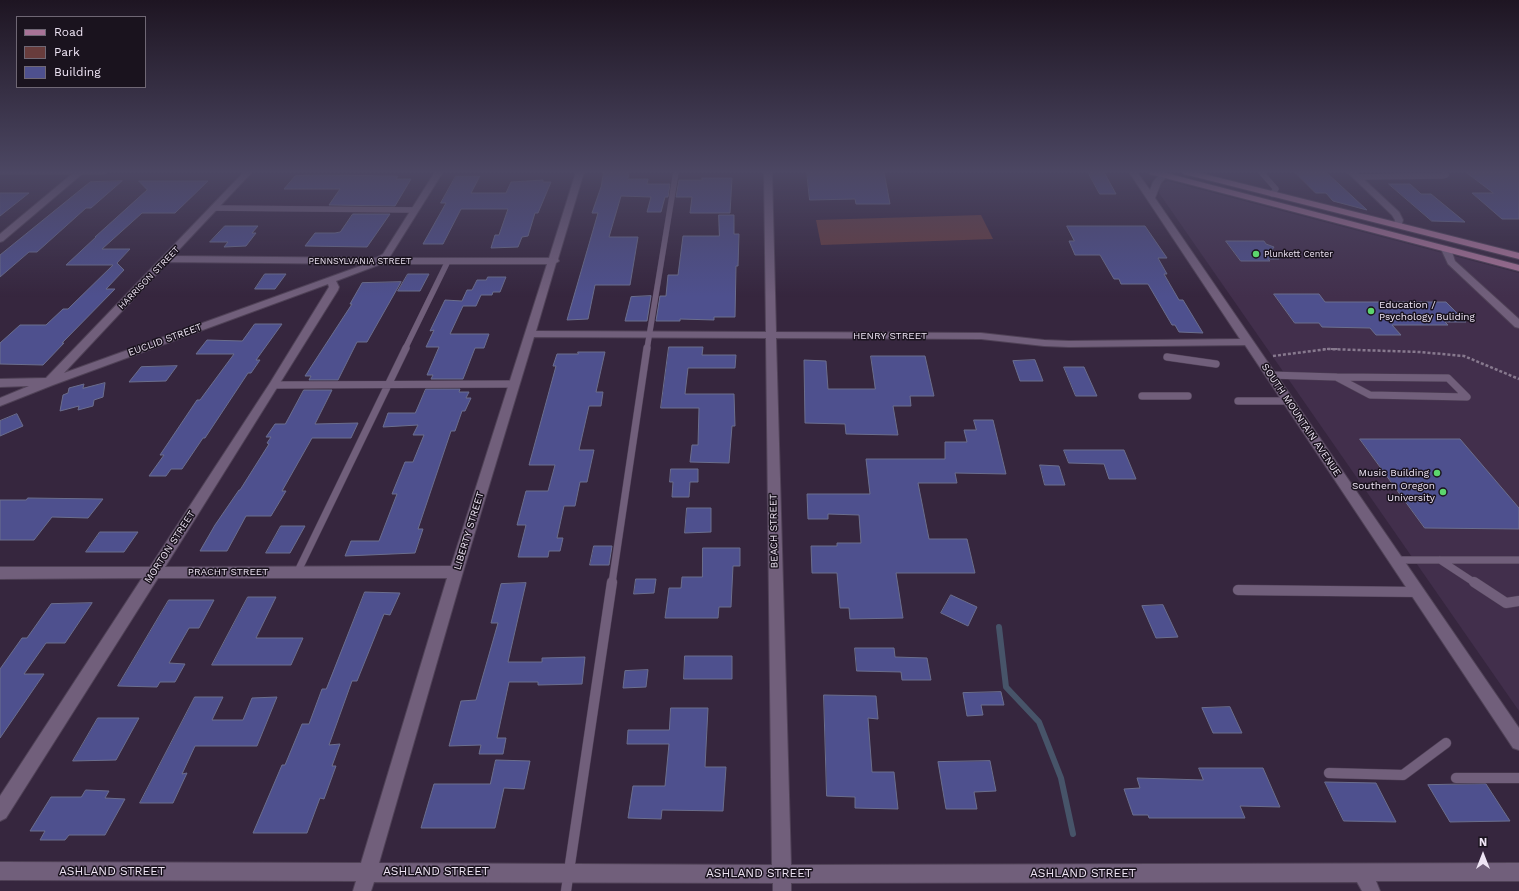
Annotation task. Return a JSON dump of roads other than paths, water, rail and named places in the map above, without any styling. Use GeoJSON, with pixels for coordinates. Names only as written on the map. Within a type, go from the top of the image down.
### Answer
{"type":"FeatureCollection","features":[{"type":"Feature","properties":{"kind":"main road"},"geometry":{"type":"LineString","coordinates":[[1311,214],[1519,268]]}},
{"type":"Feature","properties":{"kind":"main road"},"geometry":{"type":"LineString","coordinates":[[1352,214],[1519,256]]}},
{"type":"Feature","properties":{"kind":"street"},"geometry":{"type":"LineString","coordinates":[[0,239],[30,214]]}},
{"type":"Feature","properties":{"kind":"street","name":"HARRISON STREET"},"geometry":{"type":"LineString","coordinates":[[49,382],[209,214]]}},
{"type":"Feature","properties":{"kind":"street"},"geometry":{"type":"LineString","coordinates":[[379,261],[388,253],[413,214]]}},
{"type":"Feature","properties":{"kind":"street","name":"LIBERTY STREET"},"geometry":{"type":"LineString","coordinates":[[362,891],[456,572],[568,214]]}},
{"type":"Feature","properties":{"kind":"street","name":"BEACH STREET"},"geometry":{"type":"LineString","coordinates":[[769,214],[781,882]]}},
{"type":"Feature","properties":{"kind":"street","name":"SOUTH MOUNTAIN AVENUE"},"geometry":{"type":"LineString","coordinates":[[1162,214],[1519,741]]}},
{"type":"Feature","properties":{"kind":"street"},"geometry":{"type":"LineString","coordinates":[[1396,214],[1399,220],[1398,225]]}},
{"type":"Feature","properties":{"kind":"street"},"geometry":{"type":"LineString","coordinates":[[1446,249],[1450,262],[1519,325]]}},
{"type":"Feature","properties":{"kind":"street","name":"PENNSYLVANIA STREET"},"geometry":{"type":"LineString","coordinates":[[167,259],[554,261]]}},
{"type":"Feature","properties":{"kind":"street","name":"EUCLID STREET"},"geometry":{"type":"LineString","coordinates":[[0,402],[49,382],[331,280],[379,261]]}},
{"type":"Feature","properties":{"kind":"street","name":"MORTON STREET"},"geometry":{"type":"LineString","coordinates":[[0,812],[274,385],[333,290],[334,288],[331,280]]}},
{"type":"Feature","properties":{"kind":"street","name":"HENRY STREET"},"geometry":{"type":"LineString","coordinates":[[531,334],[649,336],[981,336],[1069,344],[1249,342]]}},
{"type":"Feature","properties":{"kind":"street"},"geometry":{"type":"LineString","coordinates":[[0,383],[49,382]]}},
{"type":"Feature","properties":{"kind":"street","name":"PRACHT STREET"},"geometry":{"type":"LineString","coordinates":[[0,573],[456,572]]}},
{"type":"Feature","properties":{"kind":"street","name":"ASHLAND STREET"},"geometry":{"type":"LineString","coordinates":[[0,871],[569,872],[781,882],[1519,872]]}},
{"type":"Feature","properties":{"kind":"street"},"geometry":{"type":"LineString","coordinates":[[1363,873],[1371,891]]}},
{"type":"Feature","properties":{"kind":"lane"},"geometry":{"type":"LineString","coordinates":[[566,891],[649,336],[669,214]]}},
{"type":"Feature","properties":{"kind":"lane"},"geometry":{"type":"LineString","coordinates":[[297,573],[448,261]]}},
{"type":"Feature","properties":{"kind":"lane"},"geometry":{"type":"LineString","coordinates":[[1167,357],[1216,364]]}},
{"type":"Feature","properties":{"kind":"lane"},"geometry":{"type":"LineString","coordinates":[[1270,375],[1448,378],[1468,397],[1370,395],[1336,377]]}},
{"type":"Feature","properties":{"kind":"lane"},"geometry":{"type":"LineString","coordinates":[[274,385],[515,384]]}},
{"type":"Feature","properties":{"kind":"lane"},"geometry":{"type":"LineString","coordinates":[[1142,396],[1188,396]]}},
{"type":"Feature","properties":{"kind":"lane"},"geometry":{"type":"LineString","coordinates":[[1238,401],[1288,401]]}},
{"type":"Feature","properties":{"kind":"lane"},"geometry":{"type":"LineString","coordinates":[[1396,560],[1519,560]]}},
{"type":"Feature","properties":{"kind":"lane"},"geometry":{"type":"LineString","coordinates":[[1440,560],[1506,603],[1519,601]]}},
{"type":"Feature","properties":{"kind":"lane"},"geometry":{"type":"LineString","coordinates":[[1238,590],[1418,592]]}},
{"type":"Feature","properties":{"kind":"lane"},"geometry":{"type":"LineString","coordinates":[[1329,773],[1403,775],[1446,743]]}},
{"type":"Feature","properties":{"kind":"lane"},"geometry":{"type":"LineString","coordinates":[[1456,778],[1519,778]]}},
{"type":"Feature","properties":{"kind":"waterway"},"geometry":{"type":"LineString","coordinates":[[999,627],[1006,687],[1039,722],[1061,778],[1073,834]]}},
{"type":"Feature","properties":{"kind":"place","name":"Plunkett Center"},"geometry":{"type":"Point","coordinates":[1256,254]}},
{"type":"Feature","properties":{"kind":"place","name":"Education / Psychology Buliding"},"geometry":{"type":"Point","coordinates":[1371,311]}},
{"type":"Feature","properties":{"kind":"place","name":"Music Building"},"geometry":{"type":"Point","coordinates":[1437,473]}},
{"type":"Feature","properties":{"kind":"place","name":"Southern Oregon University"},"geometry":{"type":"Point","coordinates":[1443,492]}}]}
